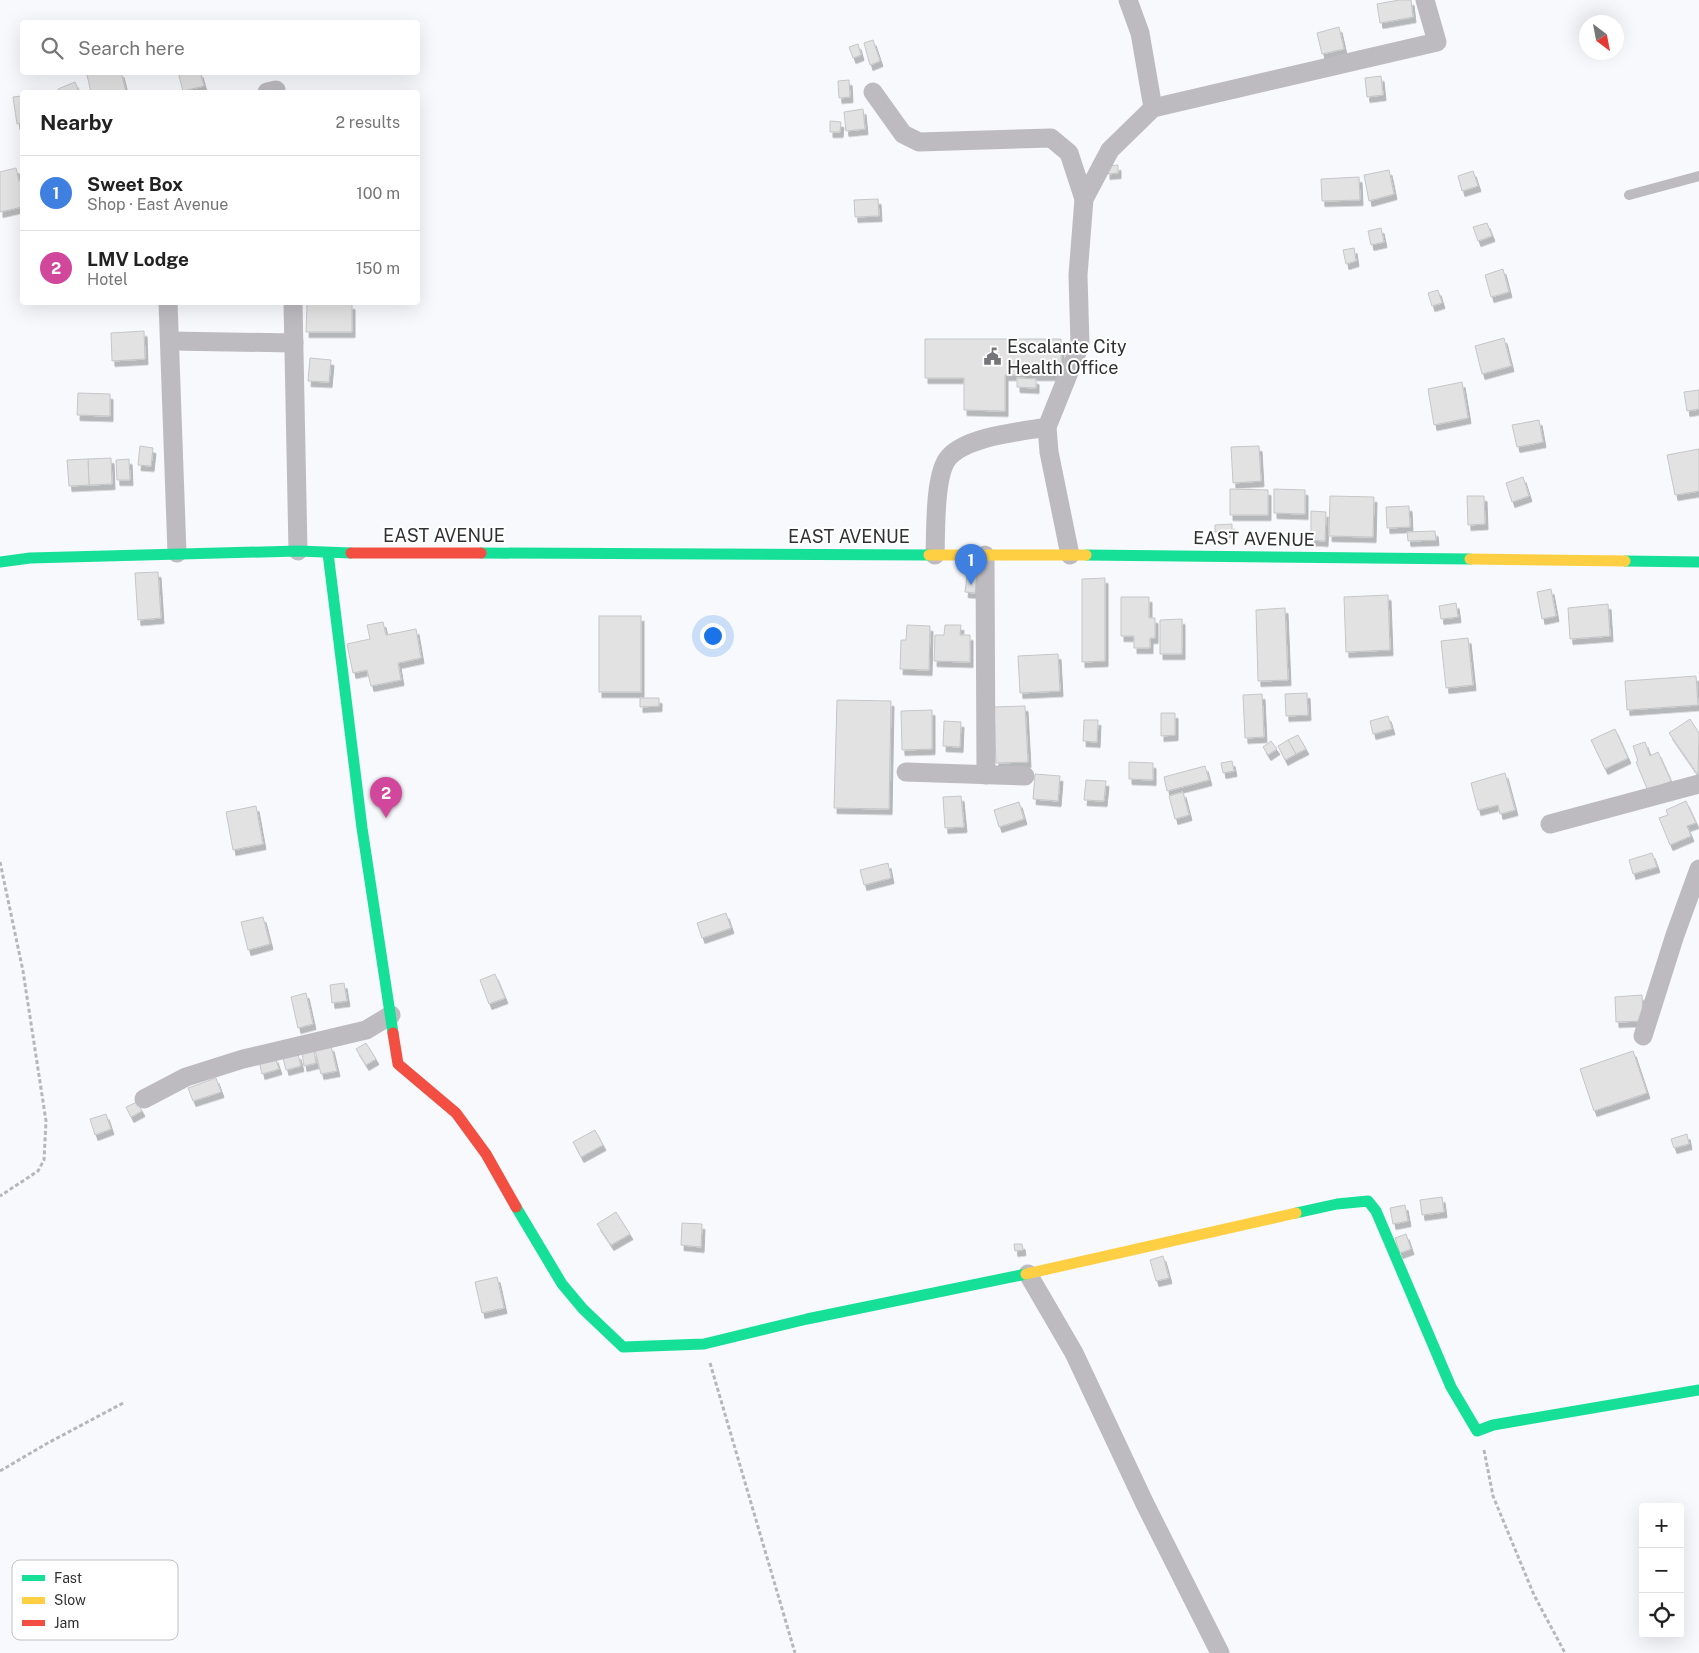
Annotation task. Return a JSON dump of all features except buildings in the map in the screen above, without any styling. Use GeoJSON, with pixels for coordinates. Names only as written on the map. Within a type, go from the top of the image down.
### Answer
{"type":"FeatureCollection","features":[{"type":"Feature","properties":{"kind":"street"},"geometry":{"type":"LineString","coordinates":[[1128,0],[1140,33],[1152,108]]}},
{"type":"Feature","properties":{"kind":"street"},"geometry":{"type":"LineString","coordinates":[[1084,199],[1110,150],[1152,108],[1437,42],[1425,0]]}},
{"type":"Feature","properties":{"kind":"street"},"geometry":{"type":"LineString","coordinates":[[873,92],[903,134],[919,142],[1051,138],[1069,153],[1084,199],[1078,275],[1080,345],[1047,427],[1049,452],[1070,554]]}},
{"type":"Feature","properties":{"kind":"street"},"geometry":{"type":"LineString","coordinates":[[168,305],[177,553]]}},
{"type":"Feature","properties":{"kind":"street"},"geometry":{"type":"LineString","coordinates":[[293,305],[298,551]]}},
{"type":"Feature","properties":{"kind":"street"},"geometry":{"type":"LineString","coordinates":[[171,341],[294,343]]}},
{"type":"Feature","properties":{"kind":"street"},"geometry":{"type":"LineString","coordinates":[[935,555],[938,484],[948,457],[968,443],[1047,427]]}},
{"type":"Feature","properties":{"kind":"street","name":"EAST AVENUE"},"geometry":{"type":"LineString","coordinates":[[0,562],[30,558],[298,551],[328,553],[1070,554],[1699,562]]}},
{"type":"Feature","properties":{"kind":"street"},"geometry":{"type":"LineString","coordinates":[[328,553],[362,828],[398,1064],[410,1076],[434,1092],[456,1113],[482,1151],[562,1285],[623,1348],[704,1344],[807,1319],[1028,1274],[1337,1204],[1368,1201],[1376,1211],[1452,1387],[1477,1430],[1493,1425],[1699,1390]]}},
{"type":"Feature","properties":{"kind":"street"},"geometry":{"type":"LineString","coordinates":[[986,554],[986,775]]}},
{"type":"Feature","properties":{"kind":"street"},"geometry":{"type":"LineString","coordinates":[[906,772],[1025,776]]}},
{"type":"Feature","properties":{"kind":"street"},"geometry":{"type":"LineString","coordinates":[[1550,824],[1699,784]]}},
{"type":"Feature","properties":{"kind":"street"},"geometry":{"type":"LineString","coordinates":[[1643,1036],[1675,935],[1699,869]]}},
{"type":"Feature","properties":{"kind":"street"},"geometry":{"type":"LineString","coordinates":[[144,1099],[186,1077],[243,1059],[366,1030],[390,1015]]}},
{"type":"Feature","properties":{"kind":"street"},"geometry":{"type":"LineString","coordinates":[[1028,1274],[1074,1353],[1220,1653]]}},
{"type":"Feature","properties":{"kind":"lane"},"geometry":{"type":"LineString","coordinates":[[1629,195],[1699,176]]}},
{"type":"Feature","properties":{"kind":"path"},"geometry":{"type":"LineString","coordinates":[[0,862],[23,971],[46,1121],[44,1160],[38,1171],[0,1196]]}},
{"type":"Feature","properties":{"kind":"path"},"geometry":{"type":"LineString","coordinates":[[704,1344],[795,1653]]}},
{"type":"Feature","properties":{"kind":"path"},"geometry":{"type":"LineString","coordinates":[[0,1471],[124,1402]]}},
{"type":"Feature","properties":{"kind":"path"},"geometry":{"type":"LineString","coordinates":[[1477,1430],[1485,1453],[1493,1496],[1534,1595],[1565,1653]]}},
{"type":"Feature","properties":{"kind":"traffic: fast"},"geometry":{"type":"LineString","coordinates":[[0,562],[30,558],[298,551],[351,553]]}},
{"type":"Feature","properties":{"kind":"traffic: fast"},"geometry":{"type":"LineString","coordinates":[[328,553],[362,828],[393,1033]]}},
{"type":"Feature","properties":{"kind":"traffic: fast"},"geometry":{"type":"LineString","coordinates":[[481,553],[929,555]]}},
{"type":"Feature","properties":{"kind":"traffic: fast"},"geometry":{"type":"LineString","coordinates":[[1086,555],[1470,559]]}},
{"type":"Feature","properties":{"kind":"traffic: fast"},"geometry":{"type":"LineString","coordinates":[[1625,561],[1699,562]]}},
{"type":"Feature","properties":{"kind":"traffic: fast"},"geometry":{"type":"LineString","coordinates":[[1296,1213],[1337,1204],[1368,1201],[1376,1211],[1451,1387],[1477,1431],[1493,1425],[1699,1390]]}},
{"type":"Feature","properties":{"kind":"traffic: fast"},"geometry":{"type":"LineString","coordinates":[[516,1207],[562,1284],[583,1309],[623,1347],[704,1344],[807,1319],[1026,1274]]}},
{"type":"Feature","properties":{"kind":"traffic: slow"},"geometry":{"type":"LineString","coordinates":[[929,555],[1086,555]]}},
{"type":"Feature","properties":{"kind":"traffic: slow"},"geometry":{"type":"LineString","coordinates":[[1470,559],[1625,561]]}},
{"type":"Feature","properties":{"kind":"traffic: slow"},"geometry":{"type":"LineString","coordinates":[[1026,1274],[1296,1213]]}},
{"type":"Feature","properties":{"kind":"traffic: jam"},"geometry":{"type":"LineString","coordinates":[[351,553],[481,553]]}},
{"type":"Feature","properties":{"kind":"traffic: jam"},"geometry":{"type":"LineString","coordinates":[[393,1033],[398,1064],[456,1113],[486,1154],[516,1207]]}},
{"type":"Feature","properties":{"kind":"place","name":"Escalante City Health Office"},"geometry":{"type":"Point","coordinates":[993,357]}},
{"type":"Feature","properties":{"kind":"place","name":"Sweet Box"},"geometry":{"type":"Point","coordinates":[971,585]}},
{"type":"Feature","properties":{"kind":"place","name":"LMV Lodge"},"geometry":{"type":"Point","coordinates":[386,818]}}]}
